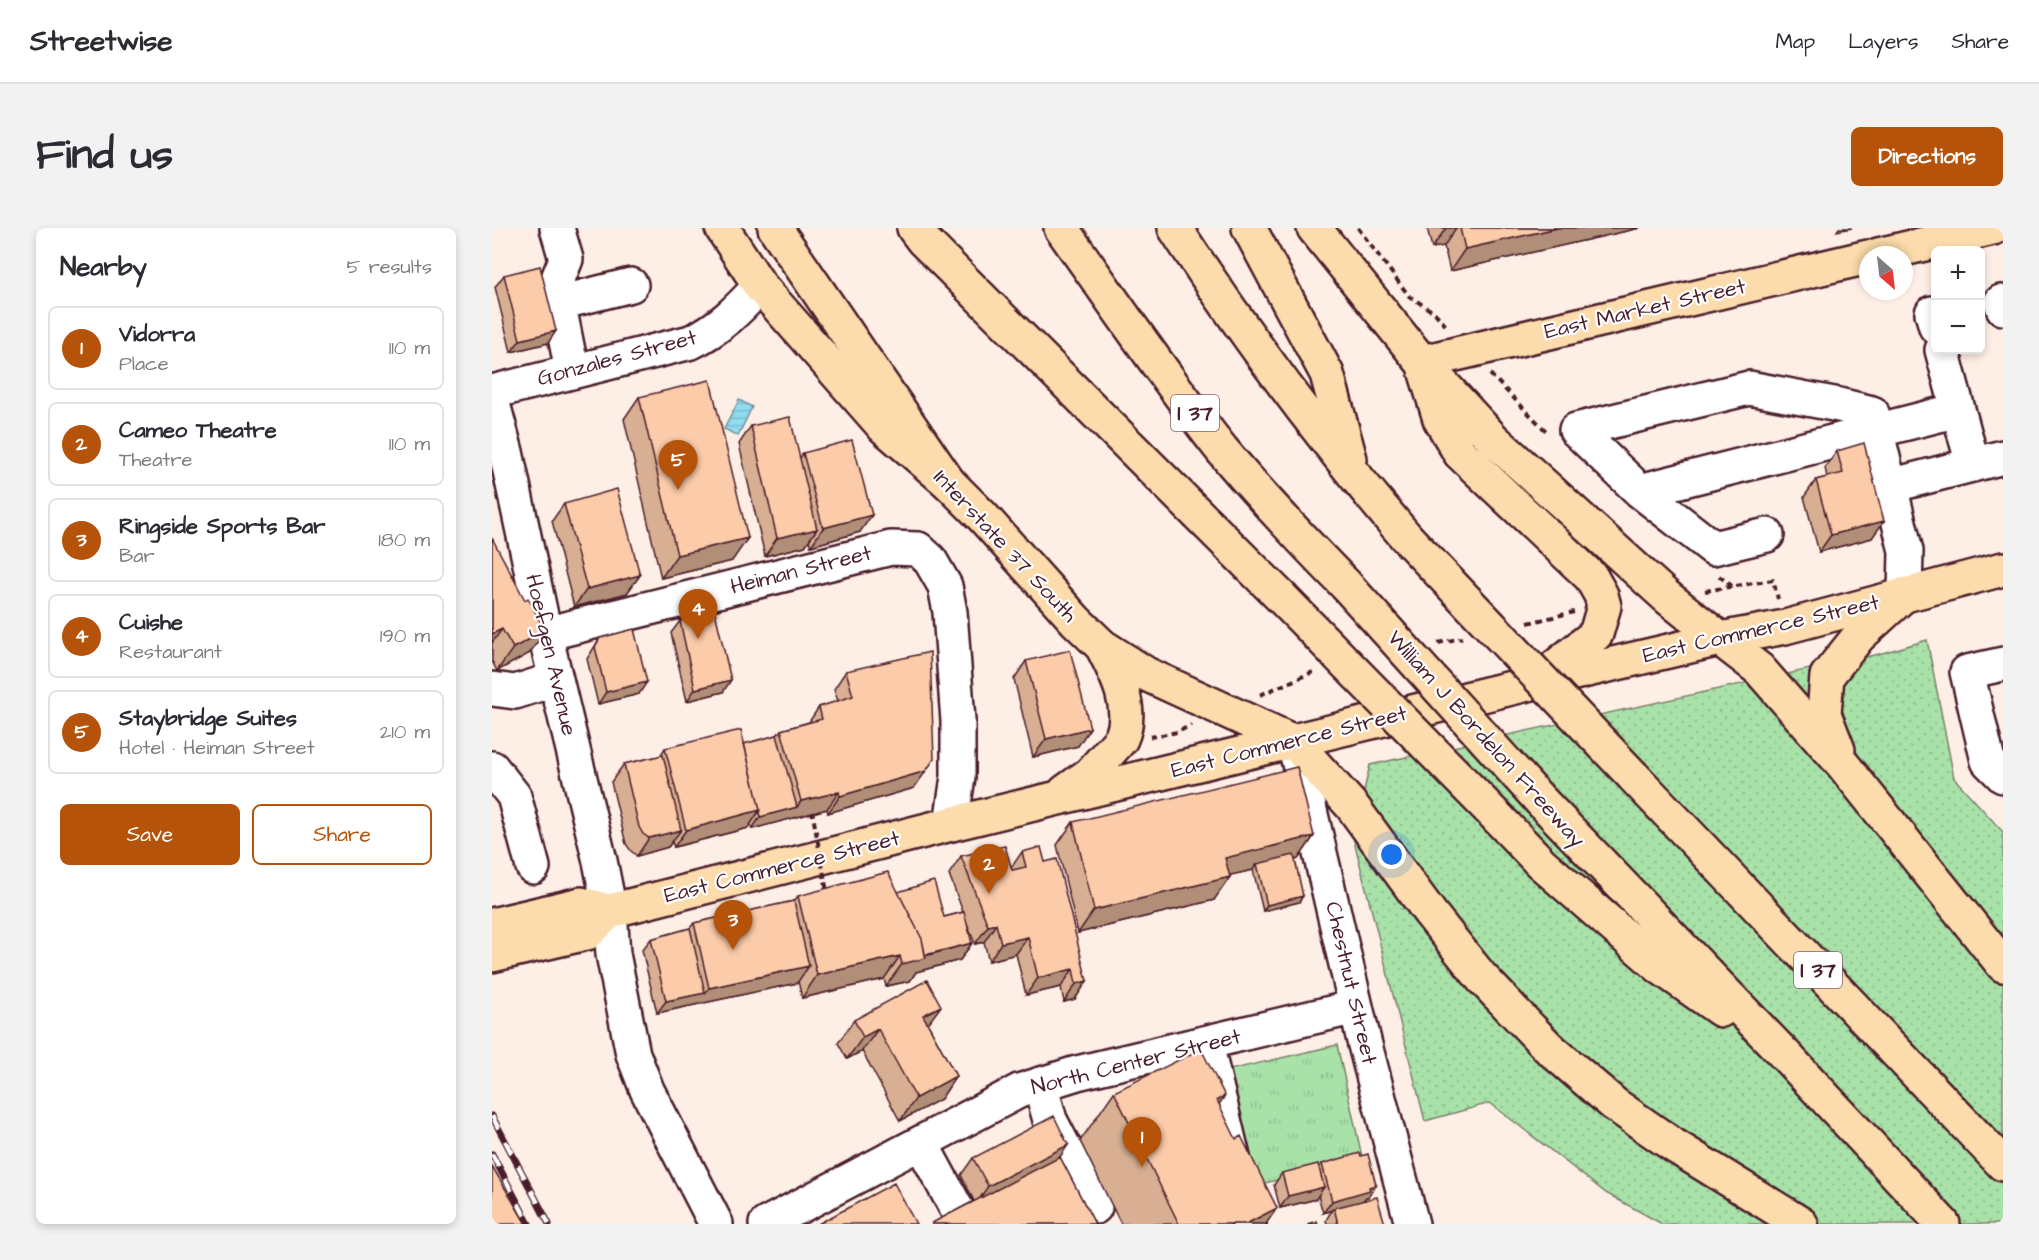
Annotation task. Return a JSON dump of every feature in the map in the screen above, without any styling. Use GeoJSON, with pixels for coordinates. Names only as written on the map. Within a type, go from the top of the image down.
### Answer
{"type":"FeatureCollection","features":[{"type":"Feature","properties":{"kind":"main road","name":"Interstate 37 South"},"geometry":{"type":"LineString","coordinates":[[722,228],[760,286],[884,427],[950,483],[1076,621],[1102,646],[1146,674],[1294,741]]}},
{"type":"Feature","properties":{"kind":"main road"},"geometry":{"type":"LineString","coordinates":[[775,228],[950,483]]}},
{"type":"Feature","properties":{"kind":"main road"},"geometry":{"type":"LineString","coordinates":[[914,228],[923,240],[1282,598],[1542,863],[1660,967],[1788,1058]]}},
{"type":"Feature","properties":{"kind":"main road","name":"William J Bordelon Freeway"},"geometry":{"type":"LineString","coordinates":[[1061,228],[1165,374],[1223,450],[1295,533],[1346,585],[1540,800],[1788,1058],[1943,1224]]}},
{"type":"Feature","properties":{"kind":"main road","name":"I 37"},"geometry":{"type":"LineString","coordinates":[[1174,228],[1223,302],[1356,478],[1407,538],[2003,1164]]}},
{"type":"Feature","properties":{"kind":"main road"},"geometry":{"type":"LineString","coordinates":[[1249,228],[1326,374],[1356,478]]}},
{"type":"Feature","properties":{"kind":"main road"},"geometry":{"type":"LineString","coordinates":[[1314,228],[1422,362],[1493,439],[1667,597],[1759,669],[1844,766],[2003,964]]}},
{"type":"Feature","properties":{"kind":"main road"},"geometry":{"type":"LineString","coordinates":[[1913,247],[1993,228]]}},
{"type":"Feature","properties":{"kind":"main road","name":"East Market Street"},"geometry":{"type":"LineString","coordinates":[[1422,362],[1859,259]]}},
{"type":"Feature","properties":{"kind":"main road"},"geometry":{"type":"LineString","coordinates":[[1422,362],[1440,419],[1460,453],[1591,577],[1601,594],[1604,606],[1596,634],[1536,682]]}},
{"type":"Feature","properties":{"kind":"main road","name":"East Commerce Street"},"geometry":{"type":"LineString","coordinates":[[492,925],[581,904],[610,911],[1056,798],[1536,682],[1720,639],[1785,627],[2003,569]]}},
{"type":"Feature","properties":{"kind":"main road"},"geometry":{"type":"LineString","coordinates":[[1844,766],[1824,714],[1827,676],[1859,636],[1905,594]]}},
{"type":"Feature","properties":{"kind":"main road"},"geometry":{"type":"LineString","coordinates":[[1056,798],[1090,774],[1123,734],[1126,714],[1124,701],[1116,673],[1102,646]]}},
{"type":"Feature","properties":{"kind":"main road"},"geometry":{"type":"LineString","coordinates":[[1294,741],[1352,806],[1480,977],[1548,1047],[1614,1104],[1673,1145],[1801,1224]]}},
{"type":"Feature","properties":{"kind":"main road","name":"East Commerce Street"},"geometry":{"type":"LineString","coordinates":[[492,955],[587,933],[610,911]]}},
{"type":"Feature","properties":{"kind":"street"},"geometry":{"type":"LineString","coordinates":[[557,228],[566,259],[555,286],[572,371]]}},
{"type":"Feature","properties":{"kind":"street"},"geometry":{"type":"LineString","coordinates":[[559,303],[631,285]]}},
{"type":"Feature","properties":{"kind":"street","name":"Gonzales Street"},"geometry":{"type":"LineString","coordinates":[[492,392],[690,342],[708,334],[728,320],[760,286]]}},
{"type":"Feature","properties":{"kind":"street"},"geometry":{"type":"LineString","coordinates":[[1890,486],[1988,461],[1958,410],[1943,354]]}},
{"type":"Feature","properties":{"kind":"street"},"geometry":{"type":"LineString","coordinates":[[1767,535],[1713,548],[1640,491],[1576,430],[1749,388],[1872,413],[1906,551],[1905,594]]}},
{"type":"Feature","properties":{"kind":"street","name":"Hoefgen Avenue"},"geometry":{"type":"LineString","coordinates":[[492,400],[600,861],[610,911],[614,954],[633,1054],[647,1090],[716,1224]]}},
{"type":"Feature","properties":{"kind":"street"},"geometry":{"type":"LineString","coordinates":[[1640,491],[1958,410]]}},
{"type":"Feature","properties":{"kind":"street","name":"Heiman Street"},"geometry":{"type":"LineString","coordinates":[[545,634],[891,548],[918,549],[930,560],[945,586],[950,612],[958,744],[958,777],[951,824]]}},
{"type":"Feature","properties":{"kind":"street"},"geometry":{"type":"LineString","coordinates":[[2003,664],[1967,672],[1988,761],[2003,776]]}},
{"type":"Feature","properties":{"kind":"street"},"geometry":{"type":"LineString","coordinates":[[492,689],[515,692],[556,679]]}},
{"type":"Feature","properties":{"kind":"street","name":"Chestnut Street"},"geometry":{"type":"LineString","coordinates":[[1294,741],[1356,1007],[1412,1224]]}},
{"type":"Feature","properties":{"kind":"street"},"geometry":{"type":"LineString","coordinates":[[492,768],[514,796],[533,867]]}},
{"type":"Feature","properties":{"kind":"street","name":"North Center Street"},"geometry":{"type":"LineString","coordinates":[[766,1224],[1019,1091],[1077,1073],[1356,1007]]}},
{"type":"Feature","properties":{"kind":"street"},"geometry":{"type":"LineString","coordinates":[[1206,1044],[1249,1224]]}},
{"type":"Feature","properties":{"kind":"street"},"geometry":{"type":"LineString","coordinates":[[1040,1084],[1050,1120],[1095,1207]]}},
{"type":"Feature","properties":{"kind":"street"},"geometry":{"type":"LineString","coordinates":[[921,1143],[959,1213]]}},
{"type":"Feature","properties":{"kind":"path"},"geometry":{"type":"LineString","coordinates":[[1358,228],[1409,296],[1440,318]]}},
{"type":"Feature","properties":{"kind":"path"},"geometry":{"type":"LineString","coordinates":[[1695,592],[1773,580],[1779,603]]}},
{"type":"Feature","properties":{"kind":"path"},"geometry":{"type":"LineString","coordinates":[[1145,738],[1178,732],[1195,724]]}},
{"type":"Feature","properties":{"kind":"path"},"geometry":{"type":"LineString","coordinates":[[1178,732],[1180,738]]}},
{"type":"Feature","properties":{"kind":"path"},"geometry":{"type":"LineString","coordinates":[[812,810],[827,895]]}},
{"type":"Feature","properties":{"kind":"green space"},"geometry":{"type":"Polygon","coordinates":[[[1927,640],[1954,778],[2003,832],[2003,1224],[1662,1224],[1606,1193],[1490,1103],[1425,1121],[1353,837],[1370,765],[1879,654],[1927,640]]]}},
{"type":"Feature","properties":{"kind":"green space"},"geometry":{"type":"Polygon","coordinates":[[[1337,1045],[1363,1161],[1251,1186],[1225,1071],[1337,1045]]]}},
{"type":"Feature","properties":{"kind":"water"},"geometry":{"type":"Polygon","coordinates":[[[739,400],[752,407],[738,436],[724,429],[739,400]]]}},
{"type":"Feature","properties":{"kind":"building"},"geometry":{"type":"Polygon","coordinates":[[[1460,228],[1557,228],[1465,249],[1460,228]]]}},
{"type":"Feature","properties":{"kind":"building"},"geometry":{"type":"Polygon","coordinates":[[[540,266],[556,331],[520,340],[504,275],[540,266]]]}},
{"type":"Feature","properties":{"kind":"building"},"geometry":{"type":"Polygon","coordinates":[[[710,380],[748,538],[677,555],[639,397],[710,380]]]}},
{"type":"Feature","properties":{"kind":"building"},"geometry":{"type":"Polygon","coordinates":[[[790,417],[817,529],[777,538],[751,426],[790,417]]]}},
{"type":"Feature","properties":{"kind":"building"},"geometry":{"type":"Polygon","coordinates":[[[852,440],[872,515],[823,528],[803,453],[852,440]]]}},
{"type":"Feature","properties":{"kind":"building"},"geometry":{"type":"Polygon","coordinates":[[[1864,443],[1884,521],[1831,535],[1816,480],[1843,473],[1837,451],[1864,443]]]}},
{"type":"Feature","properties":{"kind":"building"},"geometry":{"type":"Polygon","coordinates":[[[617,489],[640,575],[587,589],[564,504],[617,489]]]}},
{"type":"Feature","properties":{"kind":"building"},"geometry":{"type":"Polygon","coordinates":[[[492,538],[525,600],[528,598],[545,631],[513,648],[502,629],[492,634],[492,538]]]}},
{"type":"Feature","properties":{"kind":"building"},"geometry":{"type":"Polygon","coordinates":[[[715,612],[731,680],[695,689],[680,621],[715,612]]]}},
{"type":"Feature","properties":{"kind":"building"},"geometry":{"type":"Polygon","coordinates":[[[634,629],[647,682],[606,692],[595,647],[600,638],[634,629]]]}},
{"type":"Feature","properties":{"kind":"building"},"geometry":{"type":"Polygon","coordinates":[[[1070,650],[1090,728],[1046,739],[1026,661],[1070,650]]]}},
{"type":"Feature","properties":{"kind":"building"},"geometry":{"type":"Polygon","coordinates":[[[930,652],[934,759],[926,771],[840,796],[839,792],[801,801],[781,730],[822,719],[819,707],[853,696],[846,671],[930,652]]]}},
{"type":"Feature","properties":{"kind":"building"},"geometry":{"type":"Polygon","coordinates":[[[741,730],[760,810],[686,830],[665,748],[741,730]]]}},
{"type":"Feature","properties":{"kind":"building"},"geometry":{"type":"Polygon","coordinates":[[[777,735],[797,807],[760,817],[744,744],[777,735]]]}},
{"type":"Feature","properties":{"kind":"building"},"geometry":{"type":"Polygon","coordinates":[[[663,755],[681,830],[649,838],[639,827],[624,764],[663,755]]]}},
{"type":"Feature","properties":{"kind":"building"},"geometry":{"type":"Polygon","coordinates":[[[1297,767],[1314,836],[1225,858],[1230,877],[1094,910],[1073,822],[1297,767]]]}},
{"type":"Feature","properties":{"kind":"building"},"geometry":{"type":"Polygon","coordinates":[[[1005,846],[1012,870],[1026,867],[1022,852],[1041,847],[1045,862],[1057,859],[1087,981],[1076,984],[1073,969],[1038,978],[1028,937],[1001,943],[996,924],[988,926],[961,856],[1005,846]]]}},
{"type":"Feature","properties":{"kind":"building"},"geometry":{"type":"Polygon","coordinates":[[[1294,855],[1303,896],[1267,905],[1257,864],[1294,855]]]}},
{"type":"Feature","properties":{"kind":"building"},"geometry":{"type":"Polygon","coordinates":[[[888,872],[922,939],[926,958],[902,964],[900,956],[817,975],[798,896],[888,872]]]}},
{"type":"Feature","properties":{"kind":"building"},"geometry":{"type":"Polygon","coordinates":[[[934,881],[944,917],[964,912],[972,943],[925,955],[922,939],[898,892],[934,881]]]}},
{"type":"Feature","properties":{"kind":"building"},"geometry":{"type":"Polygon","coordinates":[[[794,901],[809,966],[709,988],[694,923],[794,901]]]}},
{"type":"Feature","properties":{"kind":"building"},"geometry":{"type":"Polygon","coordinates":[[[690,928],[705,993],[666,1001],[651,939],[690,928]]]}},
{"type":"Feature","properties":{"kind":"building"},"geometry":{"type":"Polygon","coordinates":[[[927,980],[941,1006],[923,1015],[956,1076],[916,1098],[878,1029],[863,1037],[854,1020],[927,980]]]}},
{"type":"Feature","properties":{"kind":"building"},"geometry":{"type":"Polygon","coordinates":[[[1201,1049],[1225,1096],[1217,1100],[1236,1139],[1241,1136],[1277,1208],[1246,1224],[1179,1224],[1114,1092],[1201,1049]]]}},
{"type":"Feature","properties":{"kind":"building"},"geometry":{"type":"Polygon","coordinates":[[[1054,1116],[1068,1145],[988,1186],[973,1158],[1054,1116]]]}},
{"type":"Feature","properties":{"kind":"building"},"geometry":{"type":"Polygon","coordinates":[[[1360,1153],[1361,1156],[1368,1154],[1376,1185],[1369,1187],[1370,1190],[1332,1201],[1322,1164],[1360,1153]]]}},
{"type":"Feature","properties":{"kind":"building"},"geometry":{"type":"Polygon","coordinates":[[[1060,1157],[1095,1224],[932,1224],[932,1223],[1060,1157]]]}},
{"type":"Feature","properties":{"kind":"building"},"geometry":{"type":"Polygon","coordinates":[[[1318,1164],[1324,1187],[1288,1196],[1282,1173],[1318,1164]]]}},
{"type":"Feature","properties":{"kind":"building"},"geometry":{"type":"Polygon","coordinates":[[[492,1166],[526,1224],[492,1224],[492,1166]]]}},
{"type":"Feature","properties":{"kind":"building"},"geometry":{"type":"Polygon","coordinates":[[[894,1183],[916,1224],[818,1224],[894,1183]]]}},
{"type":"Feature","properties":{"kind":"building"},"geometry":{"type":"Polygon","coordinates":[[[1377,1197],[1385,1224],[1338,1224],[1334,1208],[1377,1197]]]}},
{"type":"Feature","properties":{"kind":"railway"},"geometry":{"type":"LineString","coordinates":[[492,1116],[549,1224]]}},
{"type":"Feature","properties":{"kind":"railway"},"geometry":{"type":"LineString","coordinates":[[492,1154],[529,1224]]}},
{"type":"Feature","properties":{"kind":"place","name":"Staybridge Suites"},"geometry":{"type":"Point","coordinates":[678,490]}},
{"type":"Feature","properties":{"kind":"place","name":"Cuishe"},"geometry":{"type":"Point","coordinates":[698,639]}},
{"type":"Feature","properties":{"kind":"place","name":"Cameo Theatre"},"geometry":{"type":"Point","coordinates":[989,894]}},
{"type":"Feature","properties":{"kind":"place","name":"Ringside Sports Bar"},"geometry":{"type":"Point","coordinates":[733,950]}},
{"type":"Feature","properties":{"kind":"place","name":"Vidorra"},"geometry":{"type":"Point","coordinates":[1142,1167]}}]}
